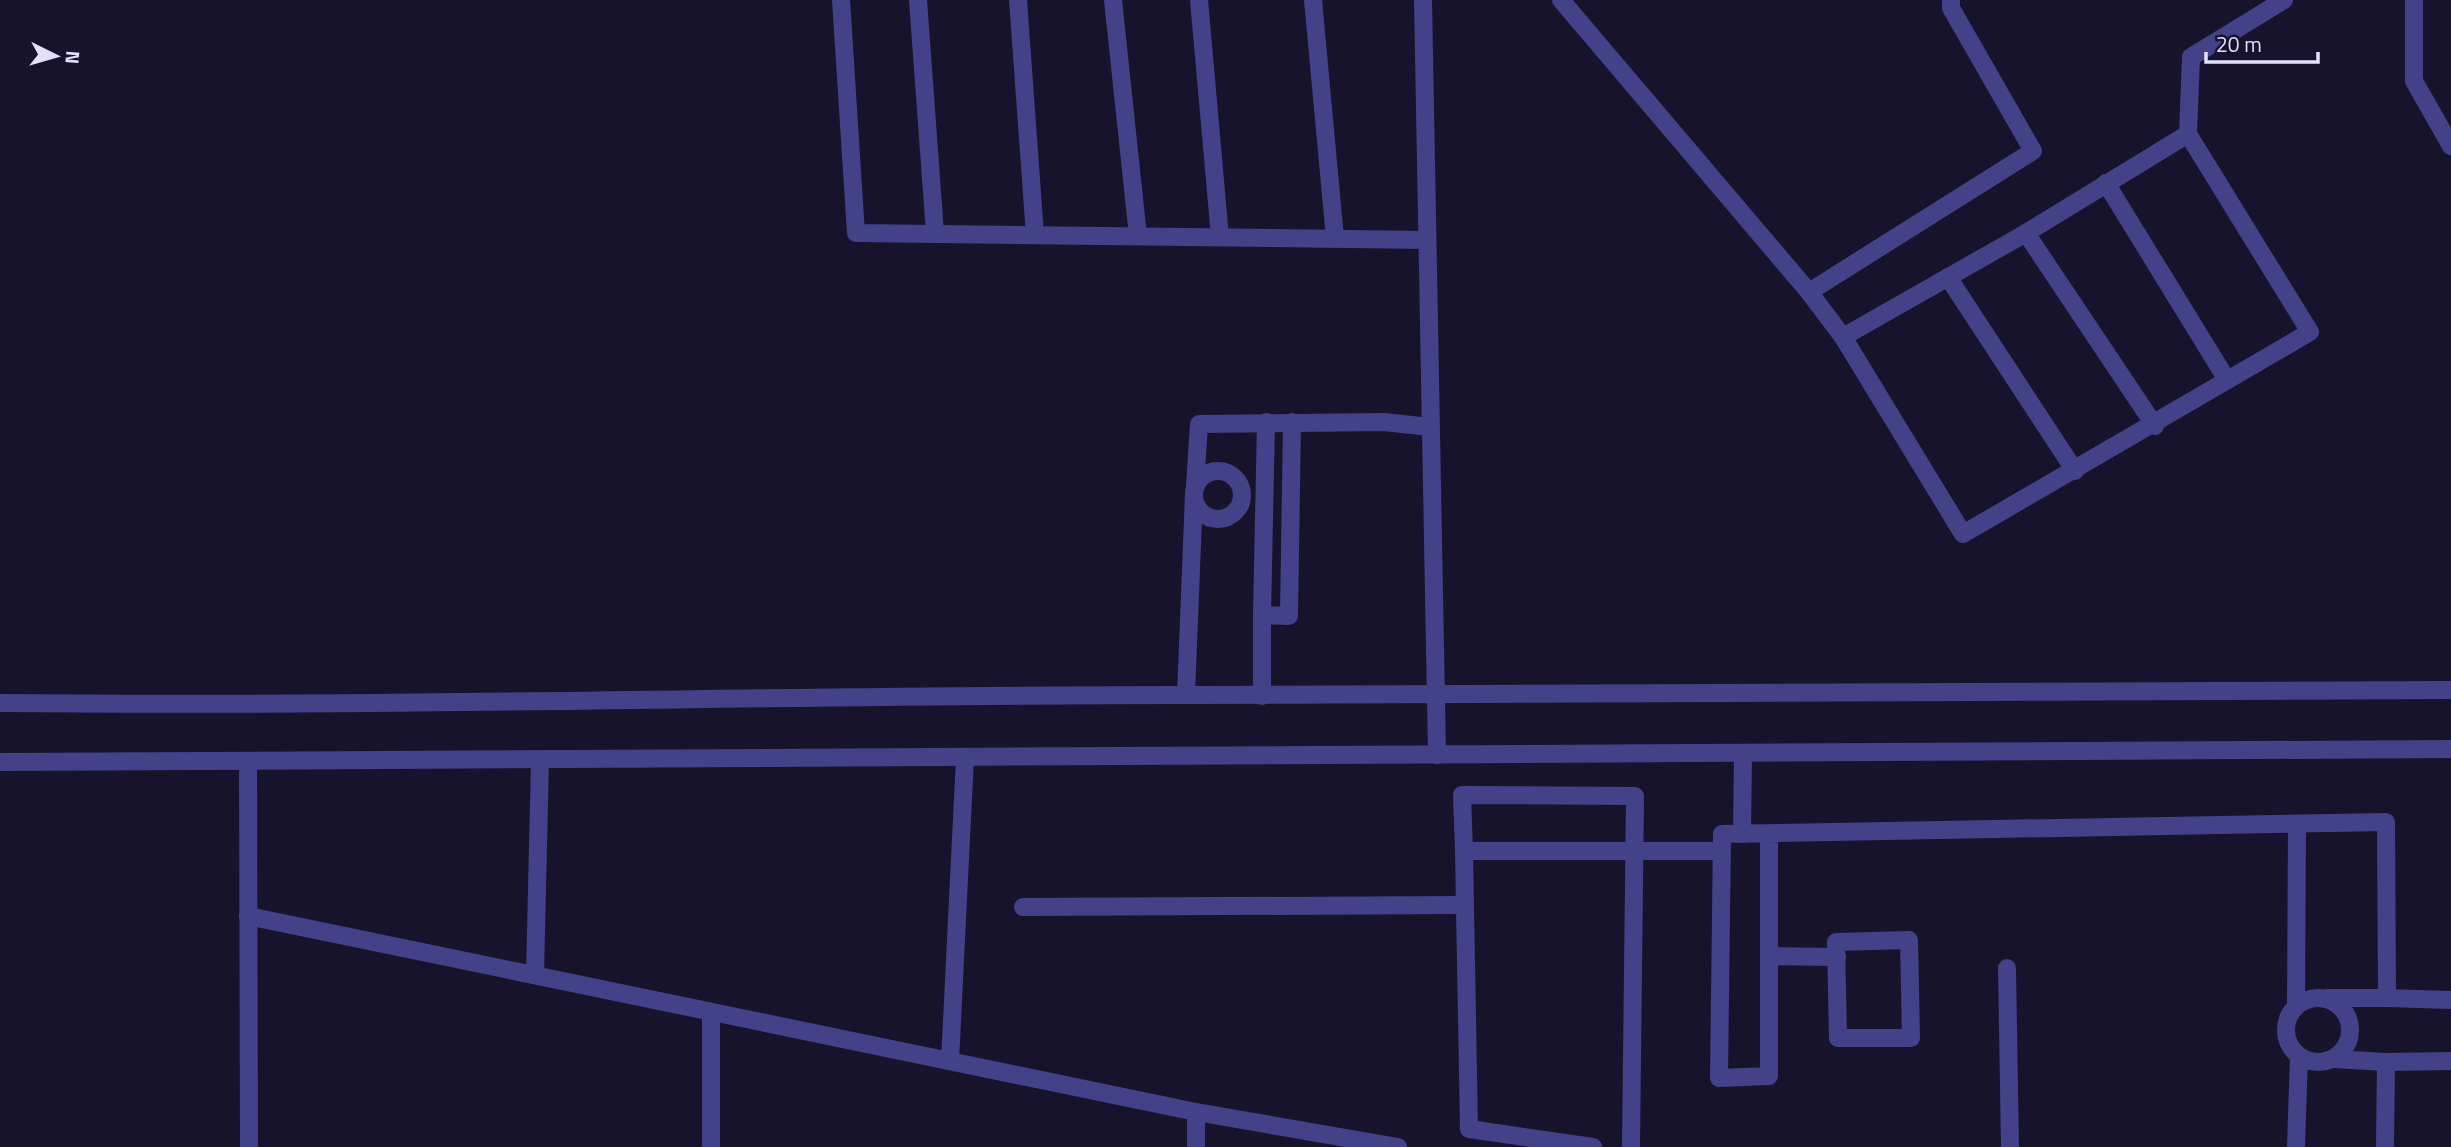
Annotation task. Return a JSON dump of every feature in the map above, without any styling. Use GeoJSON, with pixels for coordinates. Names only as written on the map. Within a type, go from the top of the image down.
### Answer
{"type":"FeatureCollection","features":[{"type":"Feature","properties":{"kind":"street"},"geometry":{"type":"LineString","coordinates":[[841,0],[856,233],[1427,240]]}},
{"type":"Feature","properties":{"kind":"street"},"geometry":{"type":"LineString","coordinates":[[918,0],[935,233]]}},
{"type":"Feature","properties":{"kind":"street"},"geometry":{"type":"LineString","coordinates":[[1018,0],[1035,235]]}},
{"type":"Feature","properties":{"kind":"street"},"geometry":{"type":"LineString","coordinates":[[1113,0],[1138,236]]}},
{"type":"Feature","properties":{"kind":"street"},"geometry":{"type":"LineString","coordinates":[[1199,0],[1220,237]]}},
{"type":"Feature","properties":{"kind":"street"},"geometry":{"type":"LineString","coordinates":[[1313,0],[1335,238]]}},
{"type":"Feature","properties":{"kind":"street"},"geometry":{"type":"LineString","coordinates":[[1423,0],[1437,755]]}},
{"type":"Feature","properties":{"kind":"street"},"geometry":{"type":"LineString","coordinates":[[1560,0],[1808,292],[1843,337],[1964,534],[2155,426],[2310,332],[2188,134],[2191,57],[2284,0]]}},
{"type":"Feature","properties":{"kind":"street"},"geometry":{"type":"LineString","coordinates":[[1808,292],[2033,151],[1951,8],[1951,0]]}},
{"type":"Feature","properties":{"kind":"street"},"geometry":{"type":"LineString","coordinates":[[2413,0],[2414,80],[2451,146]]}},
{"type":"Feature","properties":{"kind":"street"},"geometry":{"type":"LineString","coordinates":[[1843,337],[2026,233],[2188,134]]}},
{"type":"Feature","properties":{"kind":"street"},"geometry":{"type":"LineString","coordinates":[[2106,183],[2227,380]]}},
{"type":"Feature","properties":{"kind":"street"},"geometry":{"type":"LineString","coordinates":[[2026,233],[2155,426]]}},
{"type":"Feature","properties":{"kind":"street"},"geometry":{"type":"LineString","coordinates":[[1948,277],[2075,471]]}},
{"type":"Feature","properties":{"kind":"street"},"geometry":{"type":"LineString","coordinates":[[1262,696],[1266,422]]}},
{"type":"Feature","properties":{"kind":"street"},"geometry":{"type":"LineString","coordinates":[[1262,615],[1289,616],[1292,422]]}},
{"type":"Feature","properties":{"kind":"street"},"geometry":{"type":"LineString","coordinates":[[1186,695],[1199,424],[1384,422],[1430,427]]}},
{"type":"Feature","properties":{"kind":"street"},"geometry":{"type":"LineString","coordinates":[[1224,471],[1239,482],[1242,494],[1237,509],[1221,519],[1202,513],[1195,503],[1194,490],[1207,473],[1224,471]]}},
{"type":"Feature","properties":{"kind":"street"},"geometry":{"type":"LineString","coordinates":[[1242,494],[1264,495]]}},
{"type":"Feature","properties":{"kind":"street"},"geometry":{"type":"LineString","coordinates":[[0,703],[183,705],[1186,695],[2451,690]]}},
{"type":"Feature","properties":{"kind":"street"},"geometry":{"type":"LineString","coordinates":[[0,762],[2451,749]]}},
{"type":"Feature","properties":{"kind":"street"},"geometry":{"type":"LineString","coordinates":[[1742,753],[1742,834]]}},
{"type":"Feature","properties":{"kind":"street"},"geometry":{"type":"LineString","coordinates":[[950,1062],[965,758]]}},
{"type":"Feature","properties":{"kind":"street"},"geometry":{"type":"LineString","coordinates":[[535,975],[540,760]]}},
{"type":"Feature","properties":{"kind":"street"},"geometry":{"type":"LineString","coordinates":[[248,762],[249,1147]]}},
{"type":"Feature","properties":{"kind":"street"},"geometry":{"type":"LineString","coordinates":[[1593,1147],[1469,1129],[1462,795],[1635,796],[1631,1147]]}},
{"type":"Feature","properties":{"kind":"street"},"geometry":{"type":"LineString","coordinates":[[1769,834],[1769,1076],[1718,1078],[1722,834],[2385,822],[2387,998]]}},
{"type":"Feature","properties":{"kind":"street"},"geometry":{"type":"LineString","coordinates":[[2296,1147],[2299,1057],[2286,1036],[2286,1024],[2296,1006],[2297,824]]}},
{"type":"Feature","properties":{"kind":"street"},"geometry":{"type":"LineString","coordinates":[[1464,851],[1722,851]]}},
{"type":"Feature","properties":{"kind":"street"},"geometry":{"type":"LineString","coordinates":[[1023,907],[1465,905]]}},
{"type":"Feature","properties":{"kind":"street"},"geometry":{"type":"LineString","coordinates":[[248,916],[1196,1112],[1398,1147]]}},
{"type":"Feature","properties":{"kind":"street"},"geometry":{"type":"LineString","coordinates":[[1909,940],[1911,1038],[1838,1038],[1836,957],[1836,942],[1909,940]]}},
{"type":"Feature","properties":{"kind":"street"},"geometry":{"type":"LineString","coordinates":[[1769,956],[1836,957]]}},
{"type":"Feature","properties":{"kind":"street"},"geometry":{"type":"LineString","coordinates":[[2007,968],[2010,1147]]}},
{"type":"Feature","properties":{"kind":"street"},"geometry":{"type":"LineString","coordinates":[[2296,1006],[2311,998],[2451,1000]]}},
{"type":"Feature","properties":{"kind":"street"},"geometry":{"type":"LineString","coordinates":[[2323,998],[2344,1010],[2350,1024],[2344,1051],[2334,1059]]}},
{"type":"Feature","properties":{"kind":"street"},"geometry":{"type":"LineString","coordinates":[[710,1012],[711,1147]]}},
{"type":"Feature","properties":{"kind":"street"},"geometry":{"type":"LineString","coordinates":[[2299,1057],[2310,1062],[2334,1059],[2386,1062],[2451,1061]]}},
{"type":"Feature","properties":{"kind":"street"},"geometry":{"type":"LineString","coordinates":[[2385,1147],[2386,1062]]}},
{"type":"Feature","properties":{"kind":"street"},"geometry":{"type":"LineString","coordinates":[[1196,1112],[1196,1147]]}}]}
